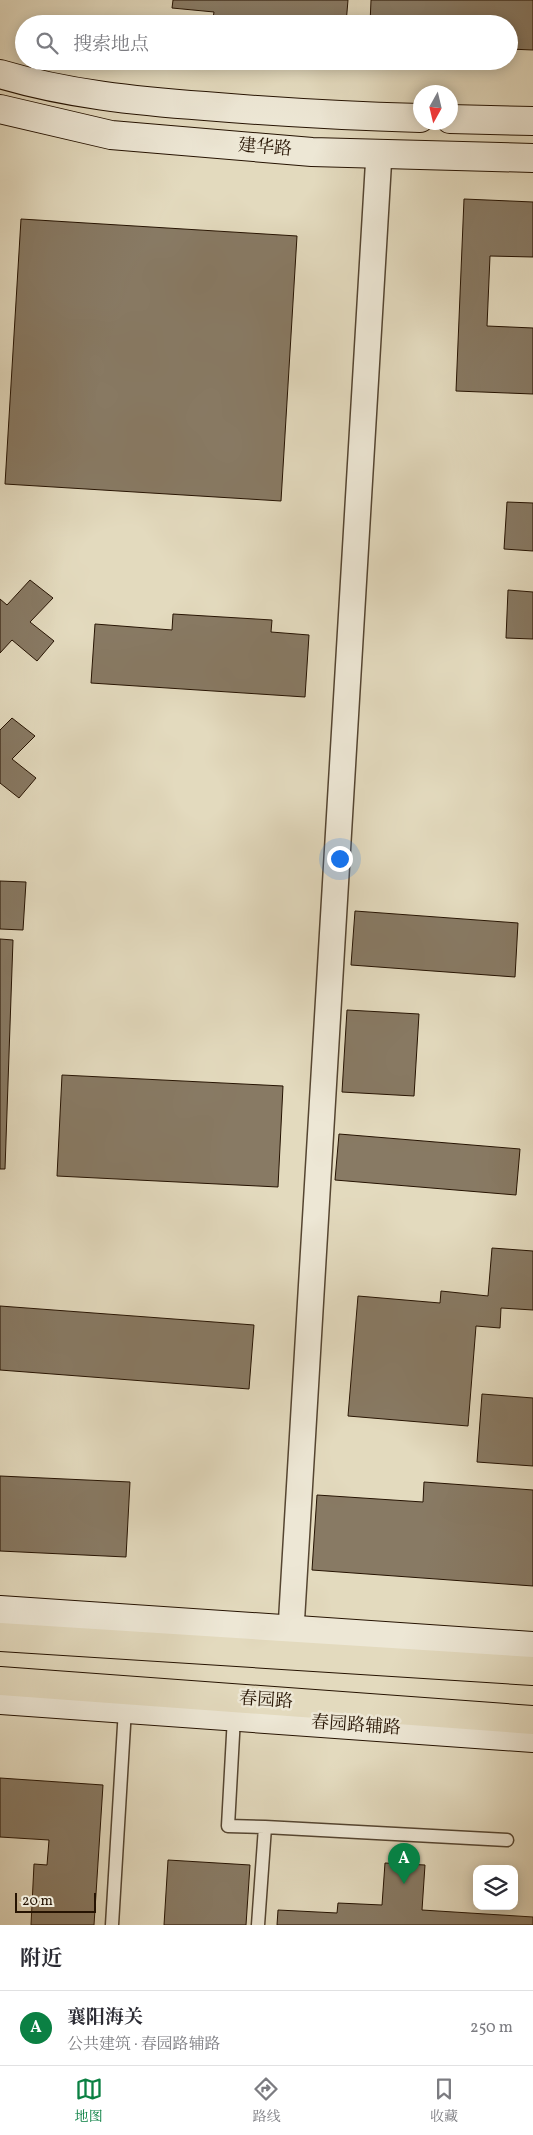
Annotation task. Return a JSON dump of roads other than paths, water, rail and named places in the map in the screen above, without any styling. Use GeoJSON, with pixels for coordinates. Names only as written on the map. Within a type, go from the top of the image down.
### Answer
{"type":"FeatureCollection","features":[{"type":"Feature","properties":{"kind":"main road"},"geometry":{"type":"LineString","coordinates":[[0,1637],[533,1671]]}},
{"type":"Feature","properties":{"kind":"main road","name":"春园路"},"geometry":{"type":"LineString","coordinates":[[0,1681],[533,1720]]}},
{"type":"Feature","properties":{"kind":"street","name":"建华路"},"geometry":{"type":"LineString","coordinates":[[0,74],[36,84],[127,100],[316,116],[413,118]]}},
{"type":"Feature","properties":{"kind":"street","name":"建华路"},"geometry":{"type":"LineString","coordinates":[[0,108],[112,135],[312,152],[533,158]]}},
{"type":"Feature","properties":{"kind":"street"},"geometry":{"type":"LineString","coordinates":[[458,119],[533,121]]}},
{"type":"Feature","properties":{"kind":"street"},"geometry":{"type":"LineString","coordinates":[[291,1629],[379,154]]}},
{"type":"Feature","properties":{"kind":"street"},"geometry":{"type":"LineString","coordinates":[[0,1610],[533,1646]]}},
{"type":"Feature","properties":{"kind":"street","name":"春园路辅路"},"geometry":{"type":"LineString","coordinates":[[0,1700],[533,1738]]}},
{"type":"Feature","properties":{"kind":"lane"},"geometry":{"type":"LineString","coordinates":[[112,1925],[125,1709]]}},
{"type":"Feature","properties":{"kind":"lane"},"geometry":{"type":"LineString","coordinates":[[234,1717],[228,1826],[507,1840]]}},
{"type":"Feature","properties":{"kind":"lane"},"geometry":{"type":"LineString","coordinates":[[258,1925],[265,1827]]}},
{"type":"Feature","properties":{"kind":"place","name":"襄阳海关"},"geometry":{"type":"Point","coordinates":[404,1884]}}]}
